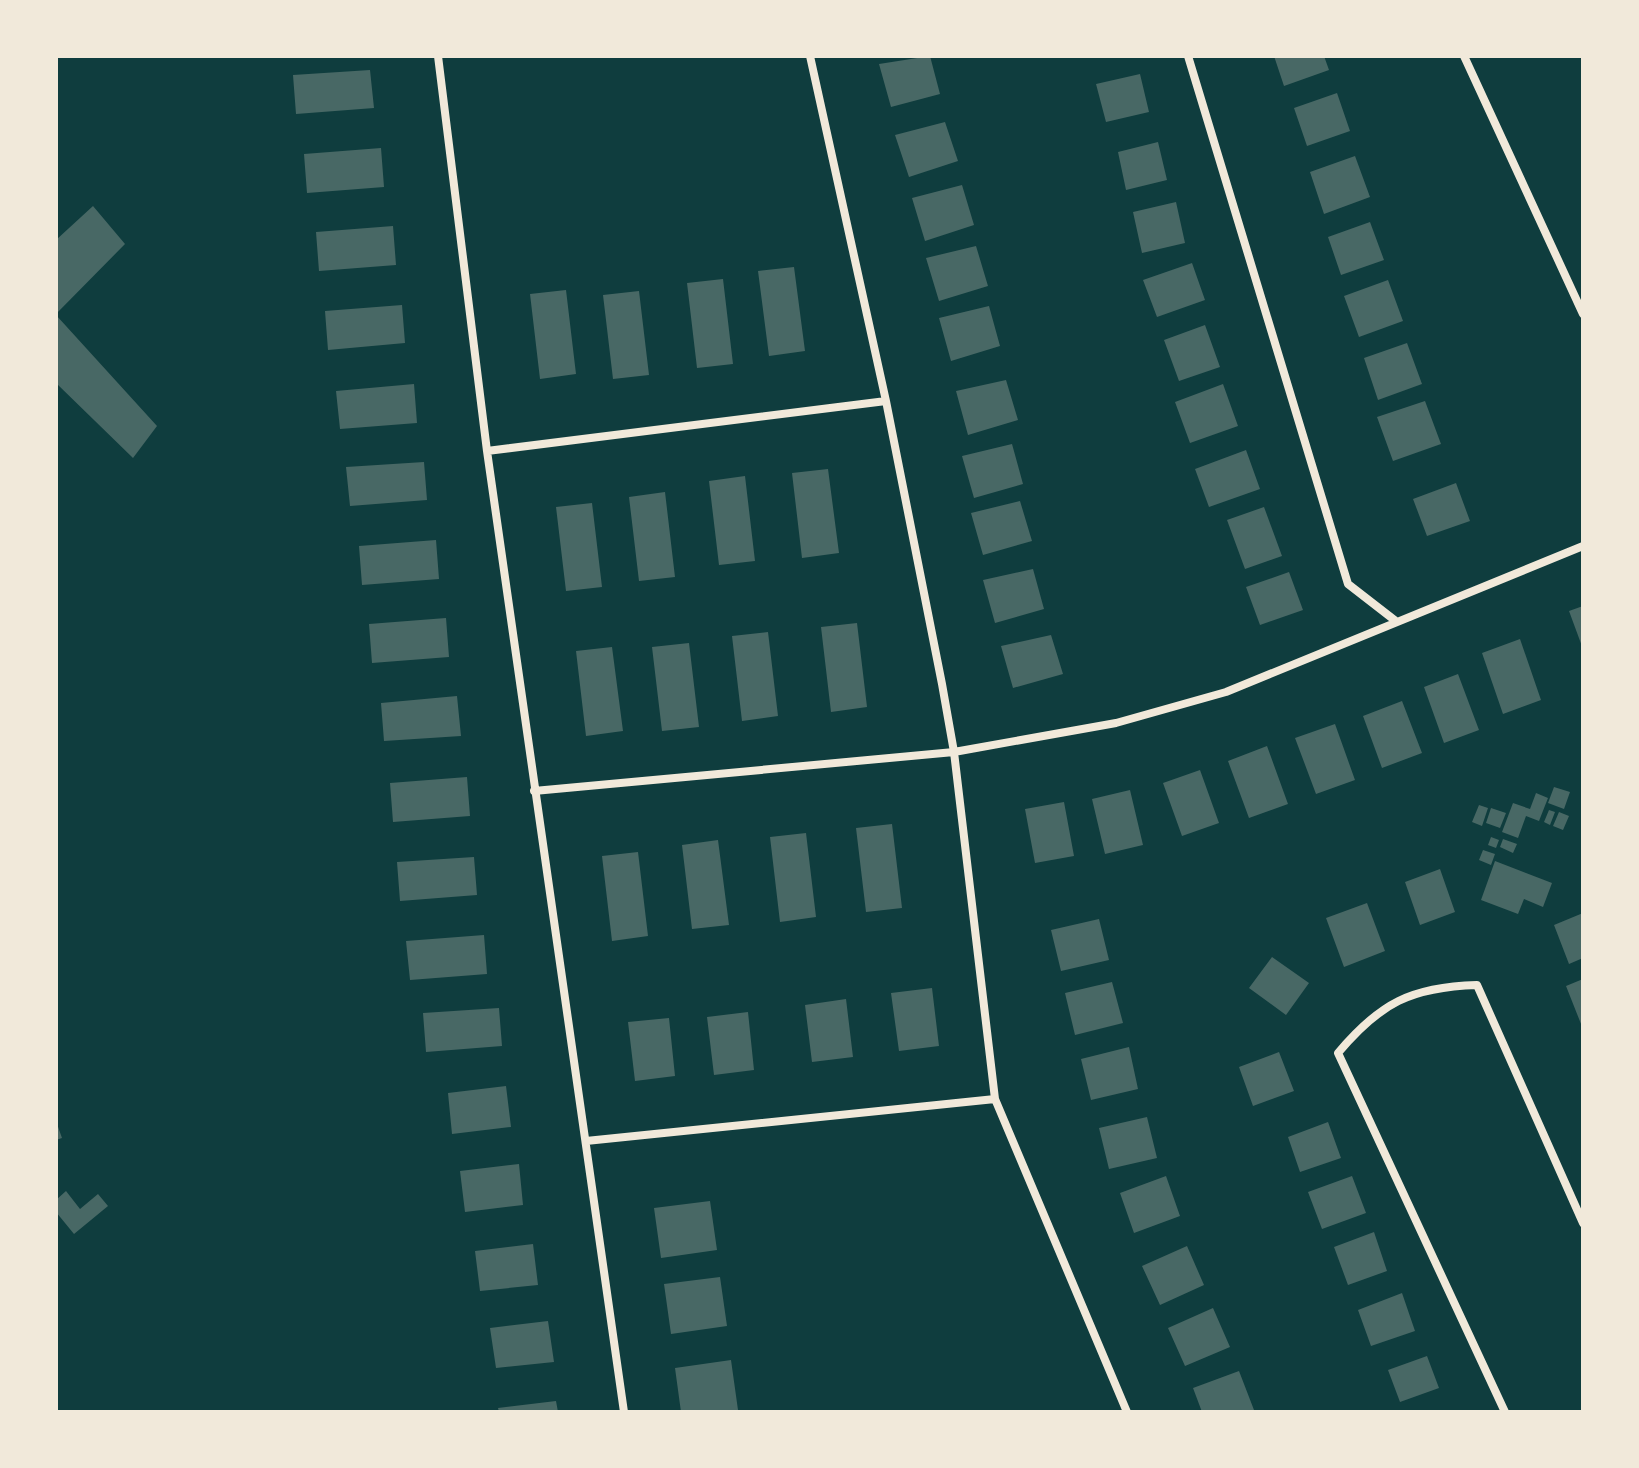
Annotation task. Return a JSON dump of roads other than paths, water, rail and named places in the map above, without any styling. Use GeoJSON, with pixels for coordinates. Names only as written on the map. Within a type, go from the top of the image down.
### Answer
{"type":"FeatureCollection","features":[{"type":"Feature","properties":{"kind":"street"},"geometry":{"type":"LineString","coordinates":[[438,56],[487,451],[624,1412]]}},
{"type":"Feature","properties":{"kind":"street"},"geometry":{"type":"LineString","coordinates":[[810,56],[886,401],[954,752],[995,1099],[1127,1412]]}},
{"type":"Feature","properties":{"kind":"street"},"geometry":{"type":"LineString","coordinates":[[1188,56],[1348,584],[1397,622]]}},
{"type":"Feature","properties":{"kind":"street"},"geometry":{"type":"LineString","coordinates":[[1464,56],[1583,314]]}},
{"type":"Feature","properties":{"kind":"street"},"geometry":{"type":"LineString","coordinates":[[487,451],[886,401]]}},
{"type":"Feature","properties":{"kind":"street"},"geometry":{"type":"LineString","coordinates":[[534,791],[954,752],[1116,723],[1226,692],[1583,546]]}},
{"type":"Feature","properties":{"kind":"street"},"geometry":{"type":"LineString","coordinates":[[1505,1412],[1338,1053],[1364,1022],[1398,999],[1436,986],[1477,985],[1583,1223]]}},
{"type":"Feature","properties":{"kind":"street"},"geometry":{"type":"LineString","coordinates":[[586,1141],[995,1099]]}}]}
